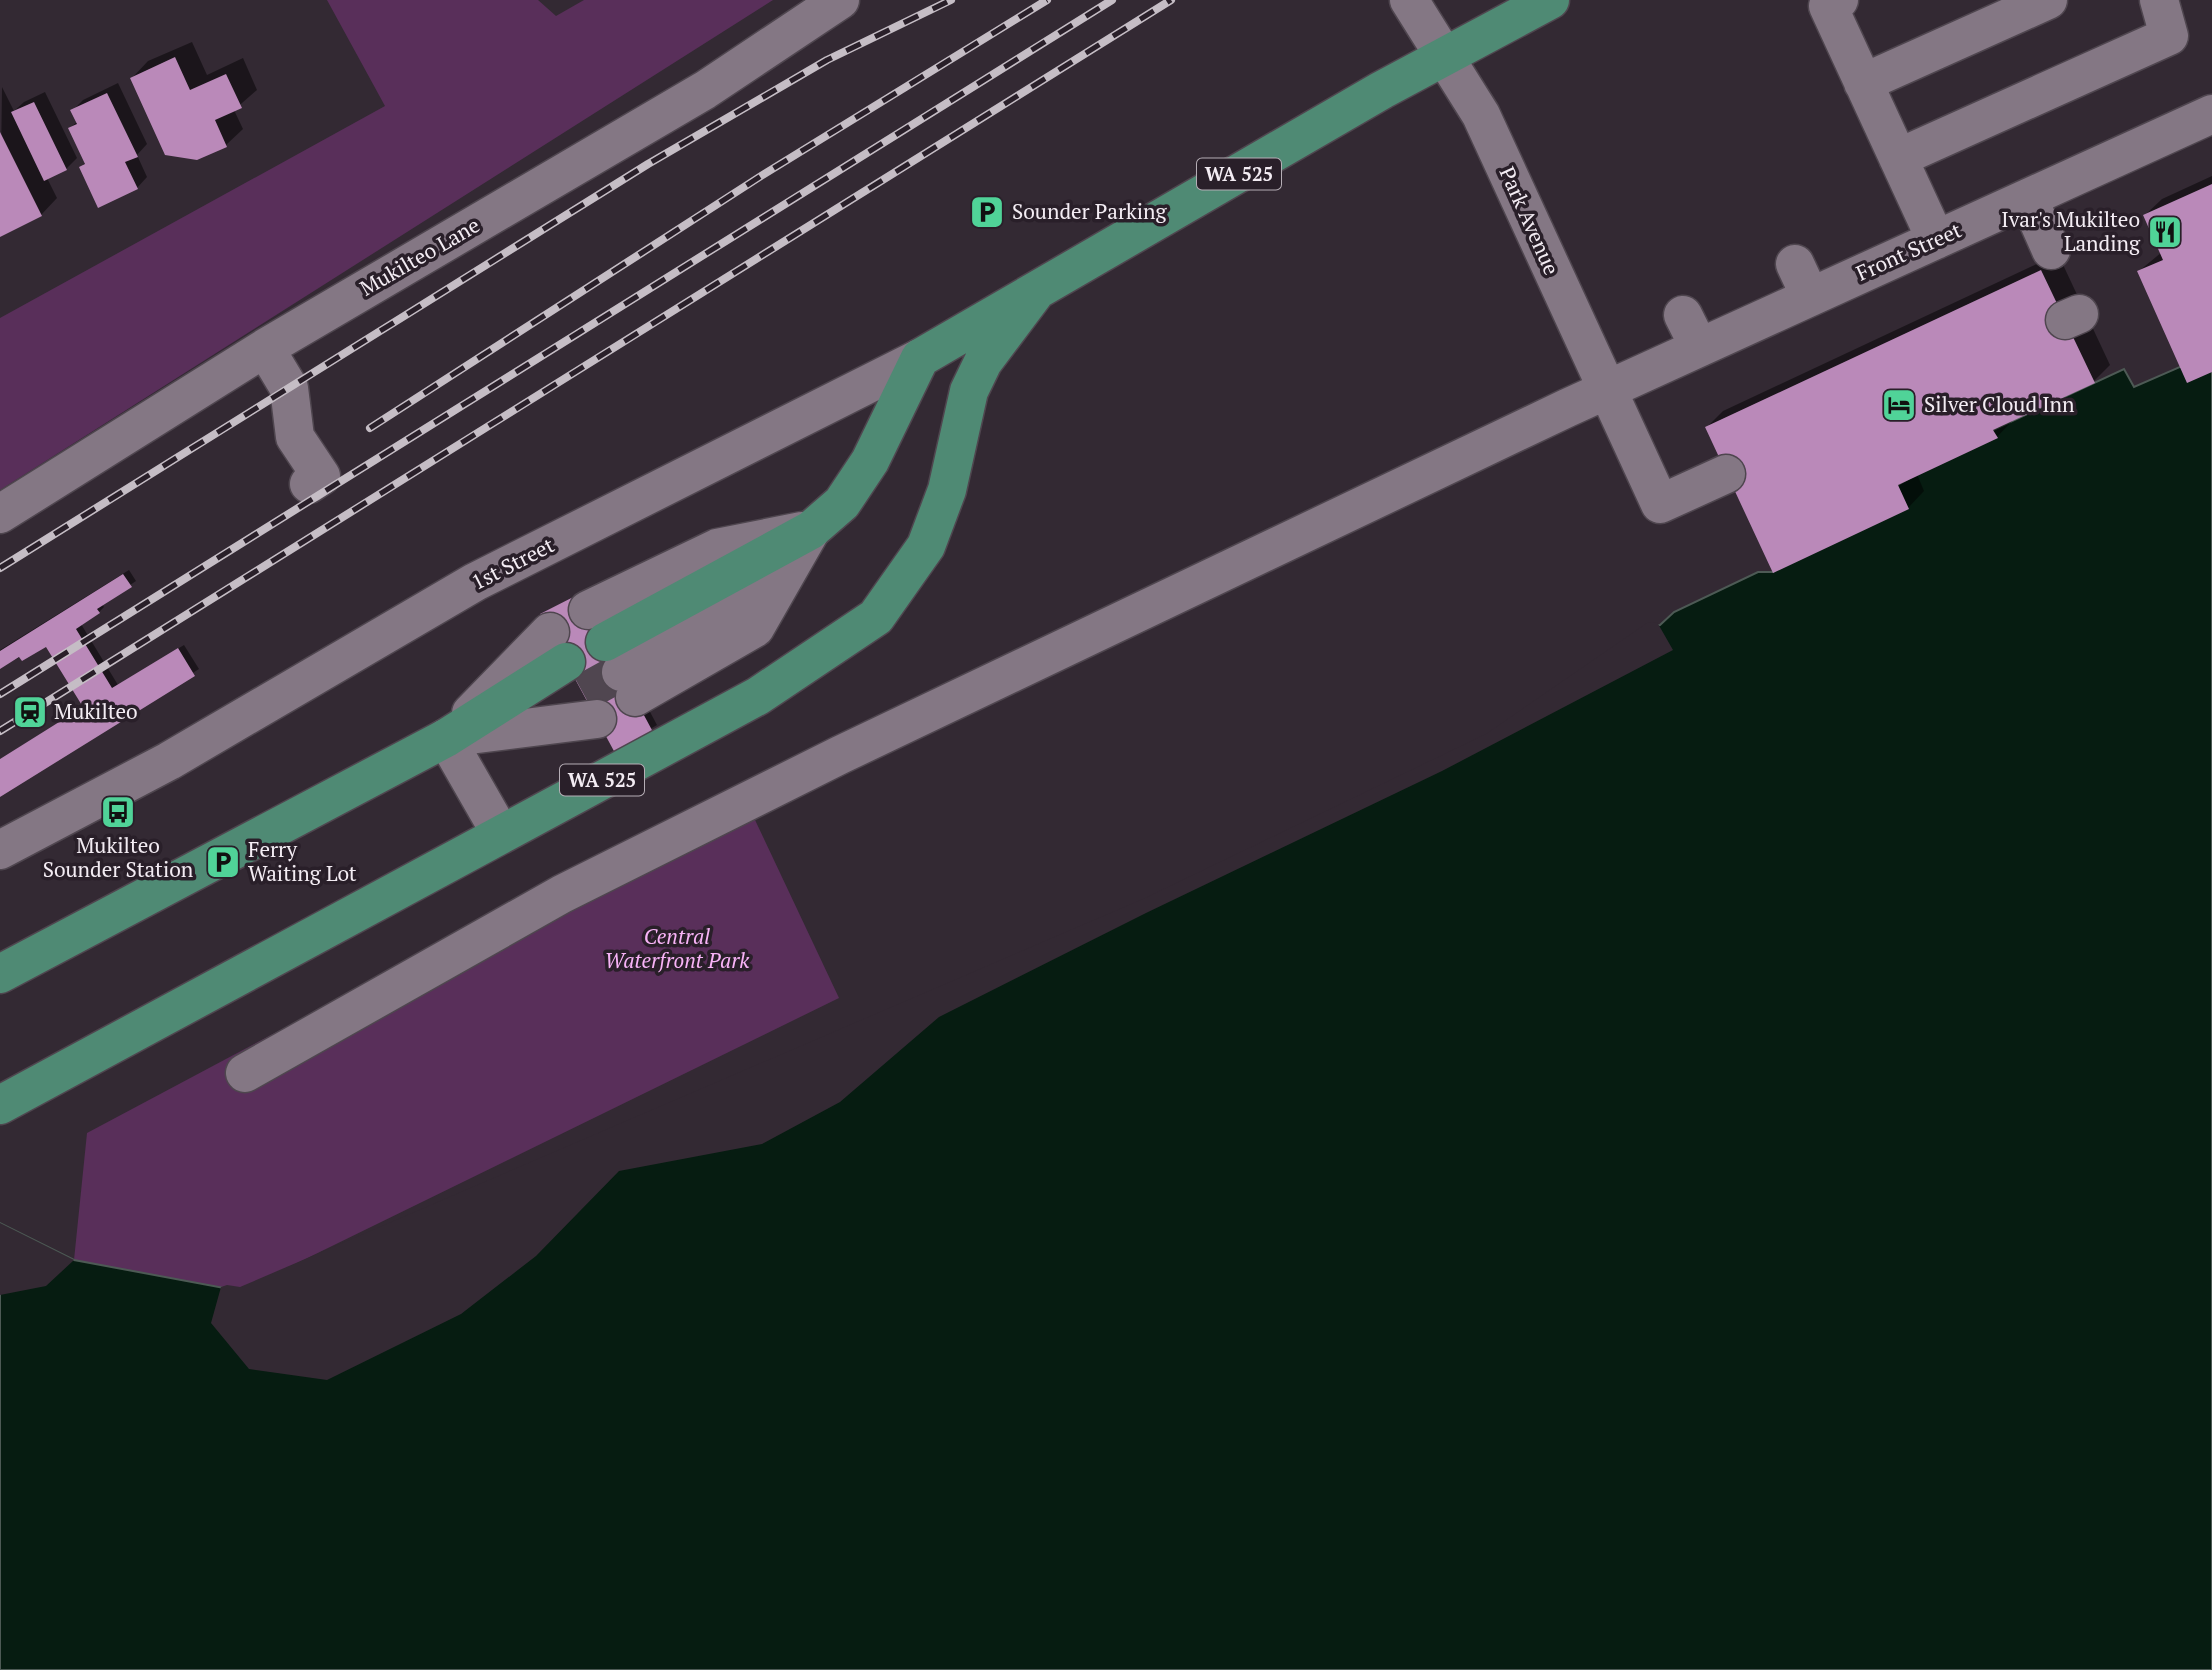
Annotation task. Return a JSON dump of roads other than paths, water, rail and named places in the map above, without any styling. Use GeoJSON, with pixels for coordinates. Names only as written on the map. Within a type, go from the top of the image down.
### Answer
{"type":"FeatureCollection","features":[{"type":"Feature","properties":{"kind":"main road","name":"WA 525"},"geometry":{"type":"LineString","coordinates":[[0,1105],[758,696],[876,617],[926,546],[947,490],[969,391],[983,362],[1034,293],[1444,56],[1550,0]]}},
{"type":"Feature","properties":{"kind":"main road","name":"1st Street"},"geometry":{"type":"LineString","coordinates":[[920,358],[1034,293]]}},
{"type":"Feature","properties":{"kind":"main road"},"geometry":{"type":"LineString","coordinates":[[613,655],[811,530],[842,503],[870,461],[920,358]]}},
{"type":"Feature","properties":{"kind":"main road"},"geometry":{"type":"LineString","coordinates":[[0,974],[446,738],[574,677]]}},
{"type":"Feature","properties":{"kind":"street","name":"Mukilteo Lane"},"geometry":{"type":"LineString","coordinates":[[0,514],[265,348],[705,90],[840,0]]}},
{"type":"Feature","properties":{"kind":"street","name":"Park Avenue"},"geometry":{"type":"LineString","coordinates":[[1409,0],[1481,115],[1660,504],[1726,474]]}},
{"type":"Feature","properties":{"kind":"street"},"geometry":{"type":"LineString","coordinates":[[1863,83],[2048,0]]}},
{"type":"Feature","properties":{"kind":"street"},"geometry":{"type":"LineString","coordinates":[[1898,158],[2169,36],[2159,0]]}},
{"type":"Feature","properties":{"kind":"street"},"geometry":{"type":"LineString","coordinates":[[1833,3],[1863,83],[1936,240]]}},
{"type":"Feature","properties":{"kind":"street","name":"Front Street"},"geometry":{"type":"LineString","coordinates":[[245,1073],[598,876],[839,755],[1606,390],[1691,331],[1803,280],[1936,240],[2212,114]]}},
{"type":"Feature","properties":{"kind":"street"},"geometry":{"type":"LineString","coordinates":[[2028,198],[2052,250]]}},
{"type":"Feature","properties":{"kind":"street"},"geometry":{"type":"LineString","coordinates":[[265,348],[289,388],[295,437],[321,477],[309,484]]}},
{"type":"Feature","properties":{"kind":"street","name":"1st Street"},"geometry":{"type":"LineString","coordinates":[[0,850],[169,761],[475,582],[920,358]]}},
{"type":"Feature","properties":{"kind":"street"},"geometry":{"type":"LineString","coordinates":[[613,655],[755,628],[811,530]]}},
{"type":"Feature","properties":{"kind":"street"},"geometry":{"type":"LineString","coordinates":[[501,834],[446,738],[574,677]]}},
{"type":"Feature","properties":{"kind":"tunnel"},"geometry":{"type":"LineString","coordinates":[[583,693],[621,672]]}},
{"type":"Feature","properties":{"kind":"railway"},"geometry":{"type":"LineString","coordinates":[[0,568],[648,164],[827,60],[951,0]]}},
{"type":"Feature","properties":{"kind":"railway"},"geometry":{"type":"LineString","coordinates":[[370,428],[761,176],[1047,0]]}},
{"type":"Feature","properties":{"kind":"railway"},"geometry":{"type":"LineString","coordinates":[[0,694],[1112,0]]}},
{"type":"Feature","properties":{"kind":"railway"},"geometry":{"type":"LineString","coordinates":[[0,731],[1171,0]]}},
{"type":"Feature","properties":{"kind":"place","name":"Sounder Parking"},"geometry":{"type":"Point","coordinates":[987,212]}},
{"type":"Feature","properties":{"kind":"place","name":"Ivar's Mukilteo Landing"},"geometry":{"type":"Point","coordinates":[2165,232]}},
{"type":"Feature","properties":{"kind":"place","name":"Silver Cloud Inn"},"geometry":{"type":"Point","coordinates":[1899,405]}},
{"type":"Feature","properties":{"kind":"place","name":"Mukilteo"},"geometry":{"type":"Point","coordinates":[30,712]}},
{"type":"Feature","properties":{"kind":"place","name":"Mukilteo Sounder Station"},"geometry":{"type":"Point","coordinates":[118,812]}},
{"type":"Feature","properties":{"kind":"place","name":"Ferry Waiting Lot"},"geometry":{"type":"Point","coordinates":[223,862]}},
{"type":"Feature","properties":{"kind":"park label","name":"Central Waterfront Park"},"geometry":{"type":"Point","coordinates":[677,949]}}]}
